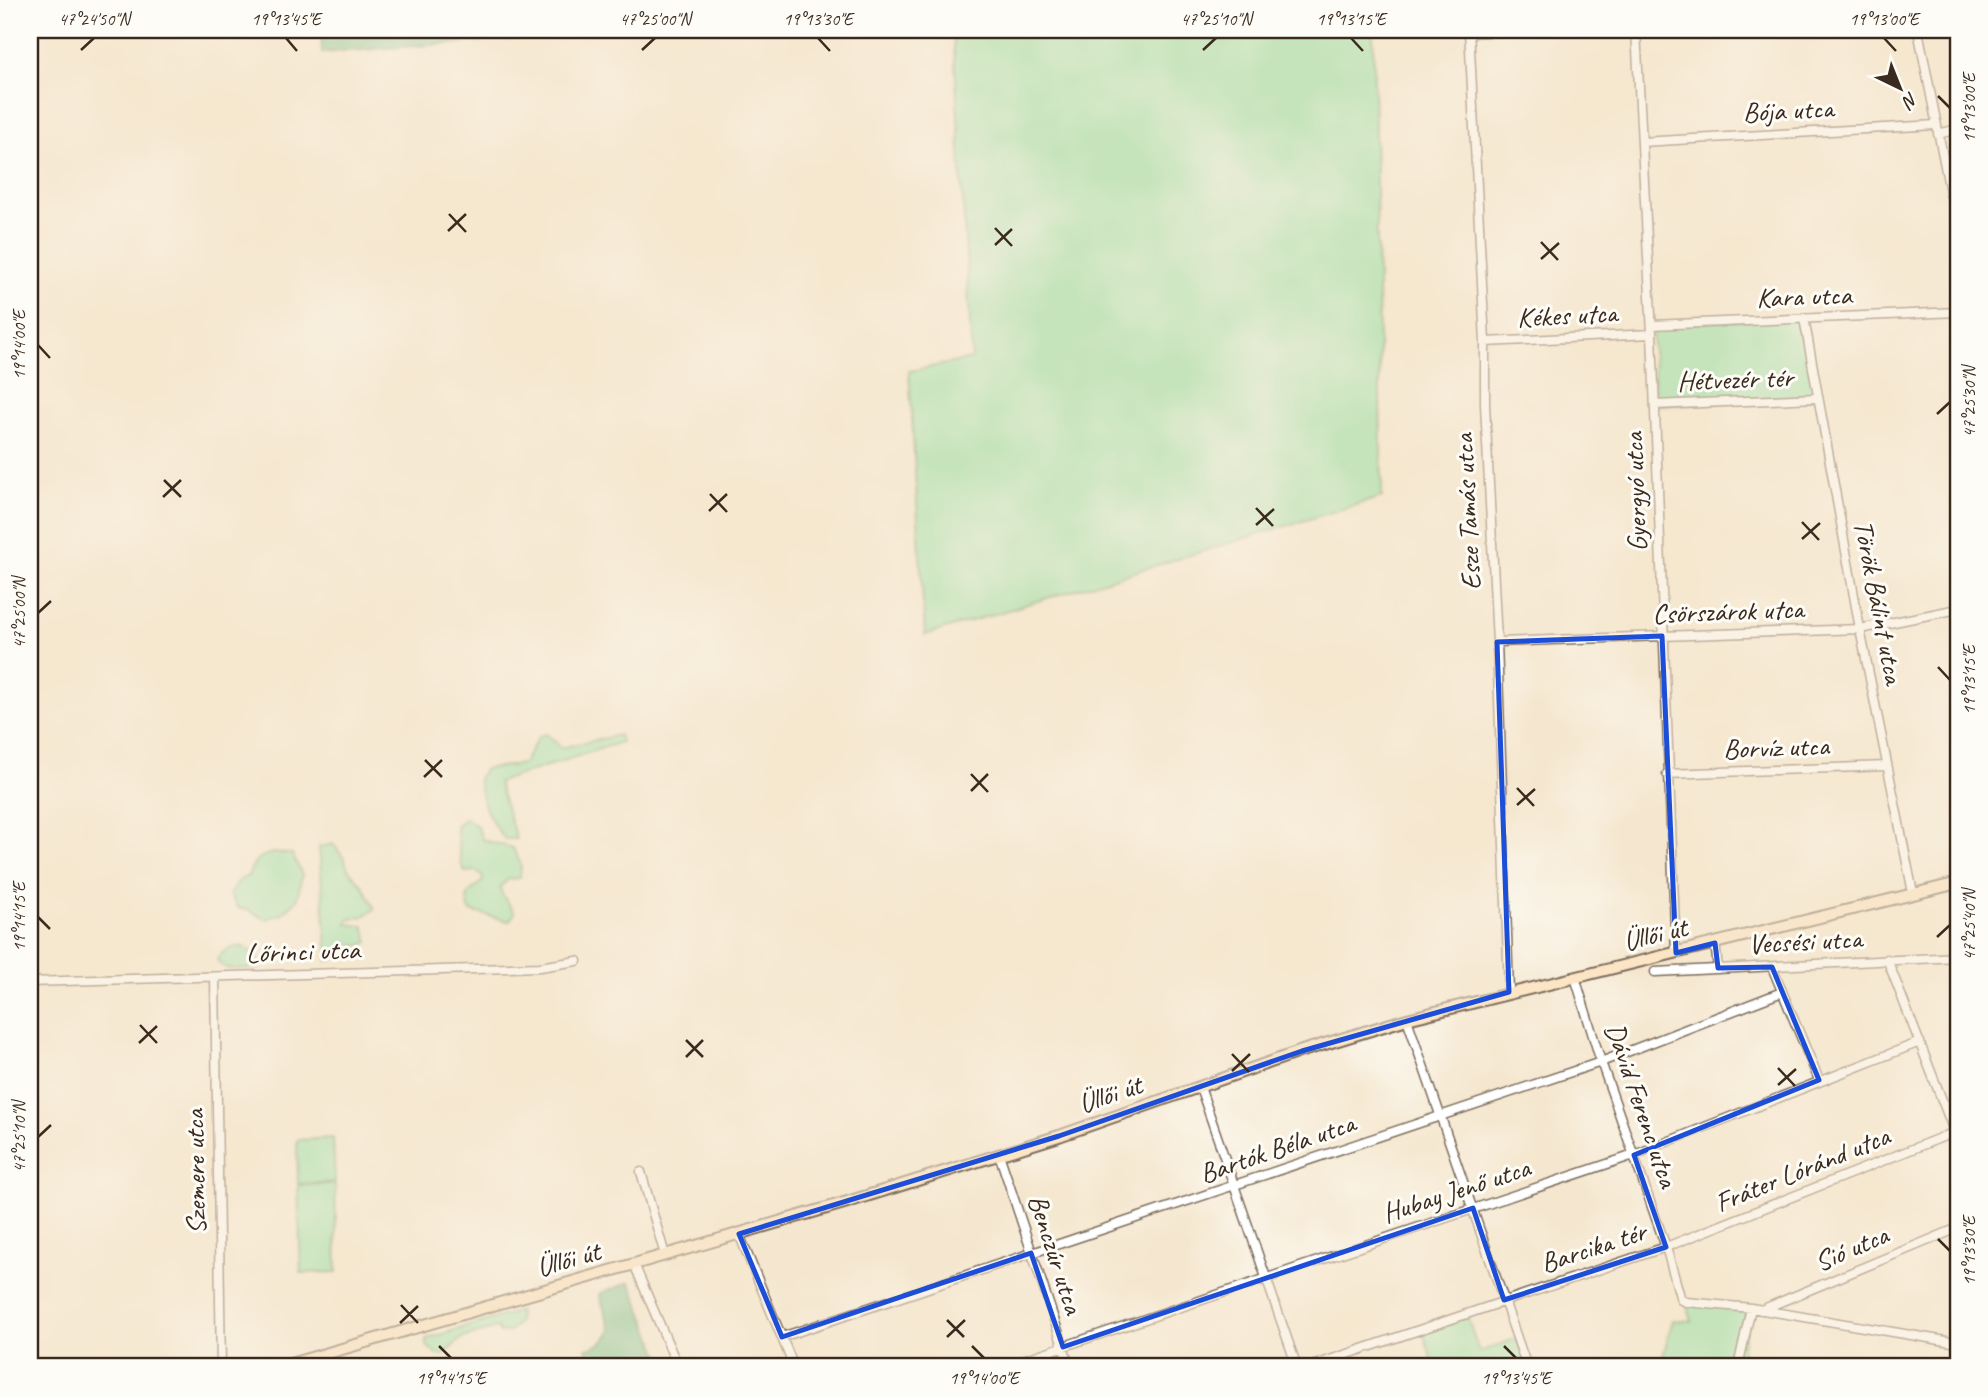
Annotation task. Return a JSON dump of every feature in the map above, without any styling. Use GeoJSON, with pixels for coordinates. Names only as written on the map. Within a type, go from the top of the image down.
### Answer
{"type":"FeatureCollection","features":[{"type":"Feature","properties":{"kind":"main road","name":"Üllői út"},"geometry":{"type":"LineString","coordinates":[[280,1367],[739,1234],[999,1154],[1302,1051],[1406,1019],[1958,883]]}},
{"type":"Feature","properties":{"kind":"street"},"geometry":{"type":"LineString","coordinates":[[1469,31],[1530,30]]}},
{"type":"Feature","properties":{"kind":"street","name":"Gyergyó utca"},"geometry":{"type":"LineString","coordinates":[[1636,30],[1652,330],[1667,774],[1676,953]]}},
{"type":"Feature","properties":{"kind":"street"},"geometry":{"type":"LineString","coordinates":[[1918,30],[1958,232]]}},
{"type":"Feature","properties":{"kind":"street","name":"Esze Tamás utca"},"geometry":{"type":"LineString","coordinates":[[1469,31],[1485,342],[1485,404],[1497,642],[1509,992]]}},
{"type":"Feature","properties":{"kind":"street","name":"Bója utca"},"geometry":{"type":"LineString","coordinates":[[1642,142],[1958,130]]}},
{"type":"Feature","properties":{"kind":"street","name":"Kara utca"},"geometry":{"type":"LineString","coordinates":[[1652,330],[1804,318],[1958,312]]}},
{"type":"Feature","properties":{"kind":"street","name":"Török Bálint utca"},"geometry":{"type":"LineString","coordinates":[[1804,318],[1860,629],[1913,893]]}},
{"type":"Feature","properties":{"kind":"street","name":"Kékes utca"},"geometry":{"type":"LineString","coordinates":[[1485,342],[1652,330]]}},
{"type":"Feature","properties":{"kind":"street","name":"Hétvezér tér"},"geometry":{"type":"LineString","coordinates":[[1655,405],[1817,398]]}},
{"type":"Feature","properties":{"kind":"street","name":"Csörszárok utca"},"geometry":{"type":"LineString","coordinates":[[1497,642],[1860,629],[1958,608]]}},
{"type":"Feature","properties":{"kind":"street","name":"Borvíz utca"},"geometry":{"type":"LineString","coordinates":[[1667,774],[1887,766]]}},
{"type":"Feature","properties":{"kind":"street"},"geometry":{"type":"LineString","coordinates":[[1716,943],[1718,968]]}},
{"type":"Feature","properties":{"kind":"street","name":"Vecsési utca"},"geometry":{"type":"LineString","coordinates":[[1654,972],[1958,957]]}},
{"type":"Feature","properties":{"kind":"street"},"geometry":{"type":"LineString","coordinates":[[1886,959],[1956,1137]]}},
{"type":"Feature","properties":{"kind":"street","name":"Lőrinci utca"},"geometry":{"type":"LineString","coordinates":[[30,982],[540,967],[577,961]]}},
{"type":"Feature","properties":{"kind":"street"},"geometry":{"type":"LineString","coordinates":[[1772,967],[1819,1080]]}},
{"type":"Feature","properties":{"kind":"street","name":"Szemere utca"},"geometry":{"type":"LineString","coordinates":[[215,977],[221,1367]]}},
{"type":"Feature","properties":{"kind":"street","name":"Dávid Ferenc utca"},"geometry":{"type":"LineString","coordinates":[[1576,977],[1601,1062],[1666,1247]]}},
{"type":"Feature","properties":{"kind":"street","name":"Bartók Béla utca"},"geometry":{"type":"LineString","coordinates":[[782,1338],[1601,1062],[1782,992]]}},
{"type":"Feature","properties":{"kind":"street"},"geometry":{"type":"LineString","coordinates":[[1406,1019],[1527,1367]]}},
{"type":"Feature","properties":{"kind":"street","name":"Hubay Jenő utca"},"geometry":{"type":"LineString","coordinates":[[1002,1367],[1634,1155],[1920,1042]]}},
{"type":"Feature","properties":{"kind":"street"},"geometry":{"type":"LineString","coordinates":[[1200,1087],[1297,1367]]}},
{"type":"Feature","properties":{"kind":"street","name":"Fráter Lóránd utca"},"geometry":{"type":"LineString","coordinates":[[1666,1247],[1956,1137]]}},
{"type":"Feature","properties":{"kind":"street","name":"Benczúr utca"},"geometry":{"type":"LineString","coordinates":[[999,1154],[1070,1367]]}},
{"type":"Feature","properties":{"kind":"street"},"geometry":{"type":"LineString","coordinates":[[641,1172],[666,1255]]}},
{"type":"Feature","properties":{"kind":"street","name":"Sió utca"},"geometry":{"type":"LineString","coordinates":[[1756,1309],[1958,1228]]}},
{"type":"Feature","properties":{"kind":"street"},"geometry":{"type":"LineString","coordinates":[[739,1234],[794,1367]]}},
{"type":"Feature","properties":{"kind":"street","name":"Barcika tér"},"geometry":{"type":"LineString","coordinates":[[1504,1300],[1666,1247],[1681,1300],[1756,1309]]}},
{"type":"Feature","properties":{"kind":"street"},"geometry":{"type":"LineString","coordinates":[[634,1264],[678,1367]]}},
{"type":"Feature","properties":{"kind":"street"},"geometry":{"type":"LineString","coordinates":[[1309,1367],[1504,1300]]}},
{"type":"Feature","properties":{"kind":"street"},"geometry":{"type":"LineString","coordinates":[[1738,1367],[1756,1309],[1958,1343]]}},
{"type":"Feature","properties":{"kind":"highlighted area"},"geometry":{"type":"Polygon","coordinates":[[[1662,636],[1676,953],[1715,943],[1718,968],[1772,967],[1819,1080],[1634,1155],[1666,1247],[1504,1300],[1473,1208],[1063,1347],[1031,1253],[782,1337],[739,1234],[1059,1136],[1302,1051],[1509,992],[1497,642],[1662,636]]]}},
{"type":"Feature","properties":{"kind":"green space"},"geometry":{"type":"Polygon","coordinates":[[[321,30],[633,30],[322,53],[321,30]]]}},
{"type":"Feature","properties":{"kind":"green space"},"geometry":{"type":"Polygon","coordinates":[[[953,30],[1373,30],[1382,497],[925,635],[909,371],[972,359],[953,30]]]}},
{"type":"Feature","properties":{"kind":"green space"},"geometry":{"type":"Polygon","coordinates":[[[1804,318],[1817,398],[1655,405],[1652,325],[1804,318]]]}},
{"type":"Feature","properties":{"kind":"green space"},"geometry":{"type":"Polygon","coordinates":[[[546,734],[560,748],[619,735],[621,742],[498,782],[516,839],[505,839],[487,811],[478,778],[485,769],[523,764],[539,736],[546,734]]]}},
{"type":"Feature","properties":{"kind":"green space"},"geometry":{"type":"Polygon","coordinates":[[[465,818],[477,826],[483,840],[513,848],[521,865],[520,878],[509,879],[500,887],[515,913],[509,921],[470,911],[468,896],[483,881],[482,875],[475,871],[465,872],[461,864],[456,826],[465,818]]]}},
{"type":"Feature","properties":{"kind":"green space"},"geometry":{"type":"Polygon","coordinates":[[[333,844],[344,858],[348,869],[363,886],[375,909],[362,917],[349,919],[347,924],[364,926],[369,942],[363,945],[346,945],[334,959],[328,961],[319,847],[333,844]]]}},
{"type":"Feature","properties":{"kind":"green space"},"geometry":{"type":"Polygon","coordinates":[[[272,853],[292,854],[302,875],[297,900],[282,914],[266,919],[238,908],[229,894],[240,880],[249,875],[257,860],[272,853]]]}},
{"type":"Feature","properties":{"kind":"green space"},"geometry":{"type":"Polygon","coordinates":[[[241,946],[255,954],[261,965],[260,969],[227,969],[219,963],[217,959],[222,953],[241,946]]]}},
{"type":"Feature","properties":{"kind":"green space"},"geometry":{"type":"Polygon","coordinates":[[[333,1138],[335,1182],[298,1184],[297,1140],[333,1138]]]}},
{"type":"Feature","properties":{"kind":"green space"},"geometry":{"type":"Polygon","coordinates":[[[335,1184],[337,1272],[301,1273],[298,1185],[335,1184]]]}},
{"type":"Feature","properties":{"kind":"green space"},"geometry":{"type":"Polygon","coordinates":[[[630,1282],[665,1367],[590,1367],[586,1348],[601,1343],[611,1330],[599,1294],[630,1282]]]}},
{"type":"Feature","properties":{"kind":"green space"},"geometry":{"type":"Polygon","coordinates":[[[1686,1302],[1751,1308],[1738,1367],[1660,1367],[1673,1320],[1692,1321],[1686,1302]]]}},
{"type":"Feature","properties":{"kind":"green space"},"geometry":{"type":"Polygon","coordinates":[[[519,1311],[518,1323],[509,1332],[500,1333],[497,1328],[462,1338],[443,1355],[437,1355],[427,1346],[426,1339],[519,1311]]]}},
{"type":"Feature","properties":{"kind":"green space"},"geometry":{"type":"Polygon","coordinates":[[[1466,1313],[1479,1352],[1517,1338],[1527,1367],[1434,1367],[1422,1328],[1466,1313]]]}}]}
